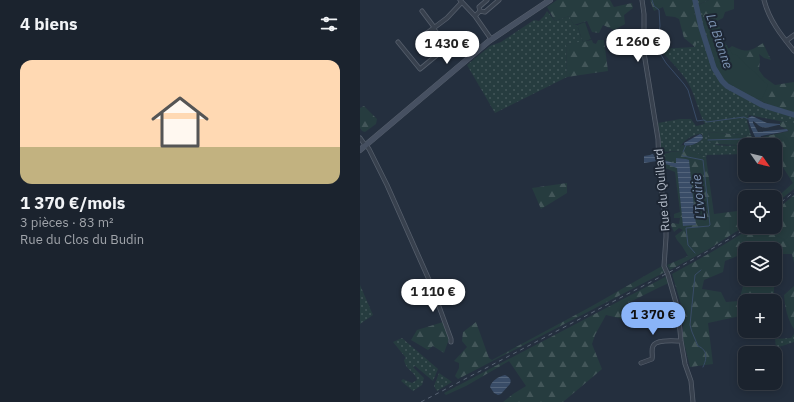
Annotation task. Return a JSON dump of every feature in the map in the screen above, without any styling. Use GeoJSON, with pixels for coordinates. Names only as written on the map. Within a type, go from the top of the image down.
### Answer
{"type":"FeatureCollection","features":[{"type":"Feature","properties":{"kind":"main road"},"geometry":{"type":"LineString","coordinates":[[360,150],[491,39],[550,0]]}},
{"type":"Feature","properties":{"kind":"street"},"geometry":{"type":"LineString","coordinates":[[475,16],[480,11],[479,7],[487,0]]}},
{"type":"Feature","properties":{"kind":"street"},"geometry":{"type":"LineString","coordinates":[[480,11],[485,12],[499,0]]}},
{"type":"Feature","properties":{"kind":"street","name":"Rue du Quillard"},"geometry":{"type":"LineString","coordinates":[[642,0],[644,14],[644,53],[657,128],[658,162],[666,226],[664,266],[678,310],[681,341],[691,381],[693,402]]}},
{"type":"Feature","properties":{"kind":"street"},"geometry":{"type":"LineString","coordinates":[[764,0],[772,22],[794,51]]}},
{"type":"Feature","properties":{"kind":"street"},"geometry":{"type":"LineString","coordinates":[[427,33],[447,18],[461,1],[475,16],[491,39]]}},
{"type":"Feature","properties":{"kind":"street"},"geometry":{"type":"LineString","coordinates":[[422,11],[448,46]]}},
{"type":"Feature","properties":{"kind":"street"},"geometry":{"type":"LineString","coordinates":[[398,42],[420,69],[461,35]]}},
{"type":"Feature","properties":{"kind":"street"},"geometry":{"type":"LineString","coordinates":[[786,41],[794,35]]}},
{"type":"Feature","properties":{"kind":"street"},"geometry":{"type":"LineString","coordinates":[[360,138],[369,149],[430,282],[451,342]]}},
{"type":"Feature","properties":{"kind":"street"},"geometry":{"type":"LineString","coordinates":[[641,363],[653,358],[652,348],[656,343],[660,341],[681,341]]}},
{"type":"Feature","properties":{"kind":"green space"},"geometry":{"type":"Polygon","coordinates":[[[557,0],[610,0],[614,7],[632,3],[633,8],[624,15],[625,24],[614,30],[603,25],[599,33],[592,32],[587,21],[574,25],[569,16],[555,21],[547,7],[557,0]]]}},
{"type":"Feature","properties":{"kind":"green space"},"geometry":{"type":"Polygon","coordinates":[[[650,0],[694,0],[695,18],[699,19],[705,41],[697,41],[695,47],[684,38],[679,19],[666,16],[663,7],[654,11],[650,0]]]}},
{"type":"Feature","properties":{"kind":"green space"},"geometry":{"type":"Polygon","coordinates":[[[694,0],[709,0],[700,4],[713,15],[722,32],[720,36],[733,55],[755,98],[794,114],[794,124],[749,115],[747,121],[751,136],[709,132],[708,137],[710,142],[727,146],[738,145],[738,154],[707,155],[706,157],[692,151],[689,146],[700,141],[703,138],[702,134],[693,136],[682,144],[680,147],[682,151],[661,152],[658,123],[680,119],[691,119],[696,126],[705,124],[694,95],[685,78],[660,49],[694,47],[701,28],[699,20],[695,18],[694,0]]]}},
{"type":"Feature","properties":{"kind":"green space"},"geometry":{"type":"Polygon","coordinates":[[[709,0],[734,0],[734,9],[725,12],[723,18],[717,21],[713,15],[703,17],[700,4],[709,0]]]}},
{"type":"Feature","properties":{"kind":"green space"},"geometry":{"type":"Polygon","coordinates":[[[547,11],[555,21],[569,16],[574,25],[577,25],[583,42],[566,44],[567,77],[495,113],[467,65],[490,46],[501,42],[534,20],[539,21],[547,11]]]}},
{"type":"Feature","properties":{"kind":"green space"},"geometry":{"type":"Polygon","coordinates":[[[713,15],[722,32],[720,36],[733,55],[735,54],[768,85],[762,99],[755,98],[723,79],[718,70],[709,44],[703,17],[713,15]]]}},
{"type":"Feature","properties":{"kind":"green space"},"geometry":{"type":"Polygon","coordinates":[[[585,22],[591,39],[583,42],[577,25],[585,22]]]}},
{"type":"Feature","properties":{"kind":"green space"},"geometry":{"type":"Polygon","coordinates":[[[592,40],[593,43],[596,44],[598,40],[604,40],[608,71],[567,77],[566,44],[592,40]]]}},
{"type":"Feature","properties":{"kind":"green space"},"geometry":{"type":"Polygon","coordinates":[[[763,43],[771,60],[764,58],[759,54],[759,70],[764,77],[775,85],[794,82],[794,114],[755,98],[727,50],[732,46],[741,50],[751,50],[763,43]]]}},
{"type":"Feature","properties":{"kind":"green space"},"geometry":{"type":"Polygon","coordinates":[[[364,106],[377,119],[376,124],[365,132],[360,128],[360,108],[364,106]]]}},
{"type":"Feature","properties":{"kind":"green space"},"geometry":{"type":"Polygon","coordinates":[[[784,121],[794,124],[794,189],[782,198],[782,193],[793,183],[782,165],[782,138],[762,138],[789,131],[780,126],[780,122],[784,121]]]}},
{"type":"Feature","properties":{"kind":"green space"},"geometry":{"type":"Polygon","coordinates":[[[709,132],[751,136],[753,138],[738,138],[738,145],[714,144],[710,142],[708,138],[709,132]]]}},
{"type":"Feature","properties":{"kind":"green space"},"geometry":{"type":"Polygon","coordinates":[[[682,145],[689,146],[692,151],[706,157],[714,214],[738,211],[738,230],[709,249],[670,270],[667,265],[688,256],[675,236],[683,230],[679,228],[674,232],[671,225],[672,223],[679,224],[680,218],[674,218],[674,214],[680,212],[675,172],[660,166],[660,155],[681,151],[680,147],[682,145]]]}},
{"type":"Feature","properties":{"kind":"green space"},"geometry":{"type":"Polygon","coordinates":[[[567,183],[567,193],[541,209],[532,188],[567,183]]]}},
{"type":"Feature","properties":{"kind":"green space"},"geometry":{"type":"Polygon","coordinates":[[[794,195],[794,263],[792,254],[782,254],[782,242],[738,242],[738,256],[725,261],[723,272],[704,280],[702,289],[721,292],[726,302],[738,301],[738,317],[708,323],[713,364],[690,367],[683,339],[683,311],[672,274],[741,234],[782,234],[782,205],[794,195]]]}},
{"type":"Feature","properties":{"kind":"green space"},"geometry":{"type":"Polygon","coordinates":[[[662,266],[665,272],[458,379],[455,376],[459,368],[459,363],[454,361],[467,347],[462,341],[463,332],[476,322],[489,358],[492,360],[662,266]]]}},
{"type":"Feature","properties":{"kind":"green space"},"geometry":{"type":"Polygon","coordinates":[[[667,276],[669,283],[626,304],[629,317],[627,320],[606,315],[595,335],[592,344],[602,369],[563,402],[503,402],[526,386],[509,361],[466,386],[446,395],[444,393],[667,276]]]}},
{"type":"Feature","properties":{"kind":"green space"},"geometry":{"type":"Polygon","coordinates":[[[360,285],[373,315],[360,324],[360,285]]]}},
{"type":"Feature","properties":{"kind":"green space"},"geometry":{"type":"Polygon","coordinates":[[[743,286],[774,286],[774,294],[741,294],[743,286]]]}},
{"type":"Feature","properties":{"kind":"green space"},"geometry":{"type":"Polygon","coordinates":[[[794,286],[794,329],[787,313],[784,295],[794,286]]]}},
{"type":"Feature","properties":{"kind":"green space"},"geometry":{"type":"Polygon","coordinates":[[[443,322],[449,339],[444,353],[433,346],[428,350],[411,340],[417,330],[443,322]]]}},
{"type":"Feature","properties":{"kind":"green space"},"geometry":{"type":"Polygon","coordinates":[[[794,334],[794,342],[782,346],[776,346],[775,339],[791,338],[794,334]]]}},
{"type":"Feature","properties":{"kind":"green space"},"geometry":{"type":"Polygon","coordinates":[[[402,338],[438,369],[433,381],[415,366],[413,367],[424,378],[422,385],[413,391],[401,381],[403,379],[412,383],[417,380],[405,364],[404,360],[406,358],[393,342],[402,338]]]}},
{"type":"Feature","properties":{"kind":"green space"},"geometry":{"type":"Polygon","coordinates":[[[439,373],[452,382],[437,391],[434,386],[439,373]]]}},
{"type":"Feature","properties":{"kind":"water"},"geometry":{"type":"Polygon","coordinates":[[[752,116],[767,123],[780,124],[763,127],[753,121],[758,132],[787,129],[788,131],[756,138],[748,118],[752,116]]]}},
{"type":"Feature","properties":{"kind":"water"},"geometry":{"type":"Polygon","coordinates":[[[700,134],[703,138],[699,141],[692,145],[684,145],[684,143],[700,134]]]}},
{"type":"Feature","properties":{"kind":"water"},"geometry":{"type":"Polygon","coordinates":[[[652,154],[656,159],[674,163],[676,163],[676,158],[689,160],[696,225],[683,226],[677,168],[657,161],[644,163],[644,156],[652,154]]]}},
{"type":"Feature","properties":{"kind":"water"},"geometry":{"type":"Polygon","coordinates":[[[505,375],[510,378],[510,384],[501,394],[498,395],[494,393],[490,387],[492,382],[505,375]]]}},
{"type":"Feature","properties":{"kind":"waterway","name":"L'Ivoirie"},"geometry":{"type":"LineString","coordinates":[[652,0],[654,6],[659,10],[660,26],[657,45],[658,50],[666,63],[688,90],[697,121],[704,120],[707,122],[744,117],[748,119]]}},
{"type":"Feature","properties":{"kind":"waterway","name":"La Bionne"},"geometry":{"type":"LineString","coordinates":[[695,0],[701,27],[714,68],[722,81],[727,86],[762,105],[794,115]]}},
{"type":"Feature","properties":{"kind":"waterway"},"geometry":{"type":"LineString","coordinates":[[708,140],[738,139]]}},
{"type":"Feature","properties":{"kind":"waterway","name":"L'Ivoirie"},"geometry":{"type":"LineString","coordinates":[[683,152],[686,145]]}},
{"type":"Feature","properties":{"kind":"waterway","name":"L'Ivoirie"},"geometry":{"type":"LineString","coordinates":[[682,155],[703,160],[710,225],[686,228],[688,245],[695,253]]}},
{"type":"Feature","properties":{"kind":"waterway","name":"L'Ivoirie"},"geometry":{"type":"LineString","coordinates":[[701,270],[695,275],[690,325],[698,346],[704,350],[706,355],[703,367]]}},
{"type":"Feature","properties":{"kind":"railway"},"geometry":{"type":"LineString","coordinates":[[782,201],[794,192]]}},
{"type":"Feature","properties":{"kind":"railway"},"geometry":{"type":"LineString","coordinates":[[421,402],[683,265],[738,233]]}}]}
